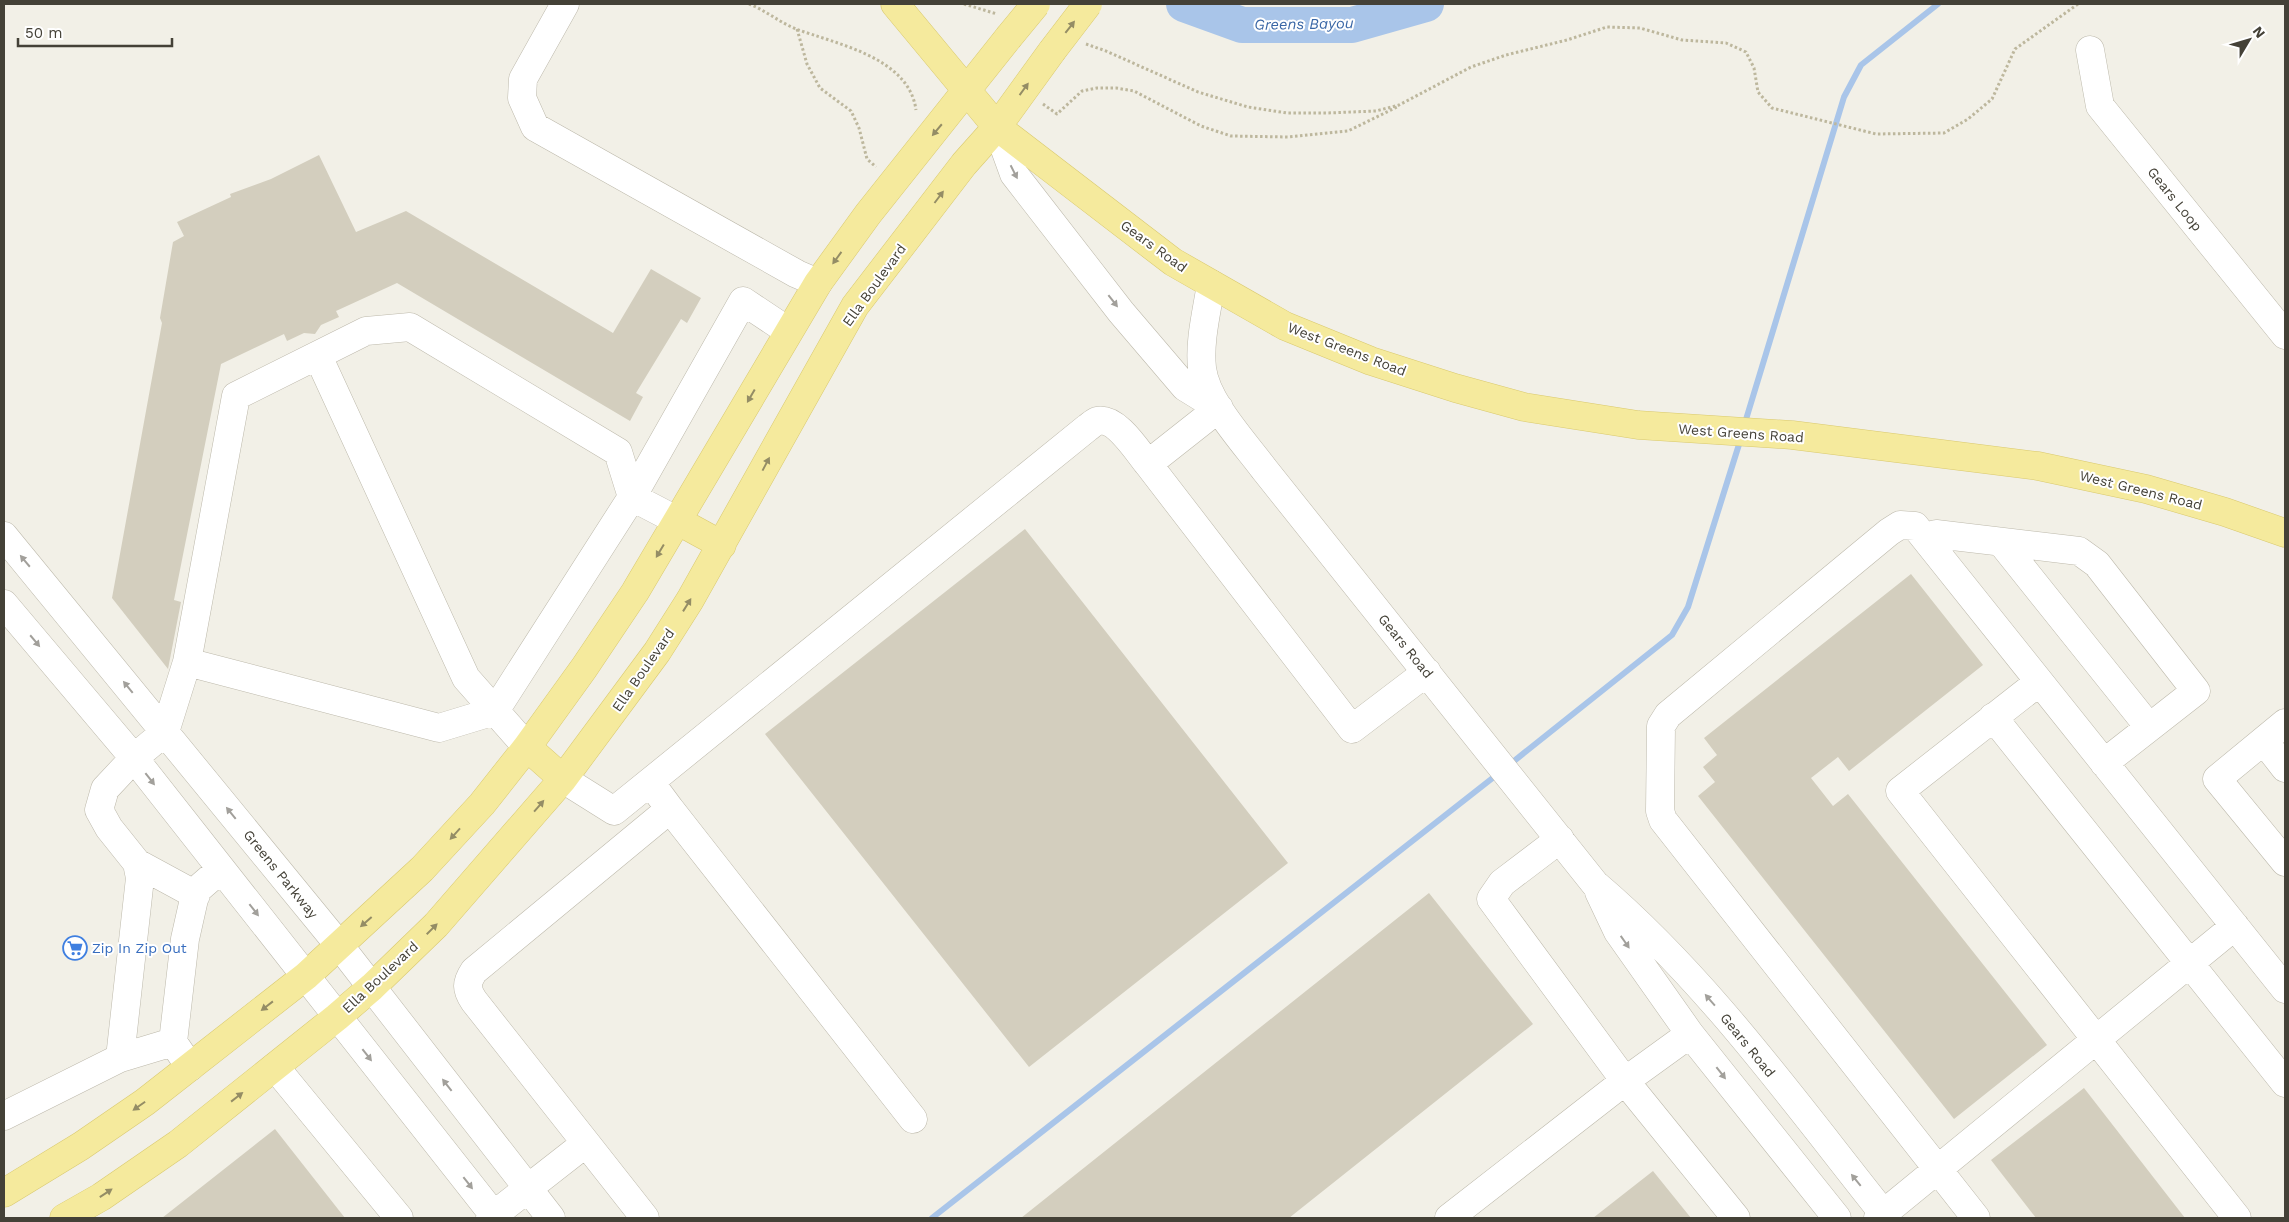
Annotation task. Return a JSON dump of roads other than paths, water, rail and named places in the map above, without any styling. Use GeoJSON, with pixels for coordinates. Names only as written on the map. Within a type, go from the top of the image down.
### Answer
{"type":"FeatureCollection","features":[{"type":"Feature","properties":{"kind":"main road","name":"Gears Road"},"geometry":{"type":"LineString","coordinates":[[895,4],[997,127],[1173,262],[1211,284]]}},
{"type":"Feature","properties":{"kind":"main road"},"geometry":{"type":"LineString","coordinates":[[4,1193],[81,1146],[145,1102],[306,976],[427,864],[482,804],[527,747],[584,668],[635,592],[818,283],[868,214],[967,92],[1006,27],[1036,4]]}},
{"type":"Feature","properties":{"kind":"main road","name":"Ella Boulevard"},"geometry":{"type":"LineString","coordinates":[[64,1218],[101,1197],[178,1144],[372,987],[436,925],[563,778],[657,652],[722,546],[855,306],[966,162],[997,127],[1088,4]]}},
{"type":"Feature","properties":{"kind":"main road"},"geometry":{"type":"LineString","coordinates":[[818,283],[855,306]]}},
{"type":"Feature","properties":{"kind":"main road","name":"West Greens Road"},"geometry":{"type":"LineString","coordinates":[[1211,284],[1285,326],[1370,361],[1455,388],[1524,407],[1638,425],[1792,436],[2038,466],[2146,489],[2225,512],[2285,533]]}},
{"type":"Feature","properties":{"kind":"main road"},"geometry":{"type":"LineString","coordinates":[[678,521],[722,546]]}},
{"type":"Feature","properties":{"kind":"main road"},"geometry":{"type":"LineString","coordinates":[[527,747],[563,778]]}},
{"type":"Feature","properties":{"kind":"street"},"geometry":{"type":"LineString","coordinates":[[565,4],[524,80],[522,98],[535,127],[797,274],[818,283]]}},
{"type":"Feature","properties":{"kind":"street","name":"Gears Loop"},"geometry":{"type":"LineString","coordinates":[[2090,50],[2100,106],[2285,336]]}},
{"type":"Feature","properties":{"kind":"street","name":"Gears Road"},"geometry":{"type":"LineString","coordinates":[[997,127],[1014,174],[1121,312],[1184,387],[1219,408]]}},
{"type":"Feature","properties":{"kind":"street","name":"Gears Road"},"geometry":{"type":"LineString","coordinates":[[1211,284],[1204,331],[1202,368],[1208,388],[1219,408],[1264,469],[1595,884],[1630,914],[1681,966],[1743,1037],[1883,1217]]}},
{"type":"Feature","properties":{"kind":"street"},"geometry":{"type":"LineString","coordinates":[[187,662],[439,728],[495,711],[632,497],[743,301],[788,331]]}},
{"type":"Feature","properties":{"kind":"street"},"geometry":{"type":"LineString","coordinates":[[196,895],[137,863],[109,828],[99,810],[105,789],[134,758],[165,732],[187,662],[236,396],[366,331],[410,327],[618,452],[632,497],[678,521]]}},
{"type":"Feature","properties":{"kind":"street"},"geometry":{"type":"LineString","coordinates":[[318,356],[466,678],[527,747]]}},
{"type":"Feature","properties":{"kind":"street"},"geometry":{"type":"LineString","coordinates":[[1148,464],[1219,408]]}},
{"type":"Feature","properties":{"kind":"street"},"geometry":{"type":"LineString","coordinates":[[563,778],[614,811],[1097,422],[1108,421],[1118,428],[1148,464],[1352,729],[1427,672]]}},
{"type":"Feature","properties":{"kind":"street"},"geometry":{"type":"LineString","coordinates":[[1976,1218],[1663,820],[1660,811],[1661,726],[1668,715],[1889,532],[1900,525],[1914,526],[1924,537],[2285,989]]}},
{"type":"Feature","properties":{"kind":"street"},"geometry":{"type":"LineString","coordinates":[[1924,537],[1936,534],[2079,551],[2097,564],[2196,691],[2104,763]]}},
{"type":"Feature","properties":{"kind":"street","name":"Greens Parkway"},"geometry":{"type":"LineString","coordinates":[[4,536],[339,945],[551,1218]]}},
{"type":"Feature","properties":{"kind":"street"},"geometry":{"type":"LineString","coordinates":[[2001,542],[2149,727]]}},
{"type":"Feature","properties":{"kind":"street"},"geometry":{"type":"LineString","coordinates":[[4,604],[134,758],[493,1217],[586,1143]]}},
{"type":"Feature","properties":{"kind":"street"},"geometry":{"type":"LineString","coordinates":[[2039,682],[1900,791],[2237,1218]]}},
{"type":"Feature","properties":{"kind":"street"},"geometry":{"type":"LineString","coordinates":[[1994,717],[2285,1084]]}},
{"type":"Feature","properties":{"kind":"street"},"geometry":{"type":"LineString","coordinates":[[2285,723],[2217,778],[2285,862]]}},
{"type":"Feature","properties":{"kind":"street"},"geometry":{"type":"LineString","coordinates":[[2264,741],[2285,768]]}},
{"type":"Feature","properties":{"kind":"street"},"geometry":{"type":"LineString","coordinates":[[650,782],[913,1119]]}},
{"type":"Feature","properties":{"kind":"street"},"geometry":{"type":"LineString","coordinates":[[645,1218],[474,1002],[467,990],[468,981],[474,971],[670,809]]}},
{"type":"Feature","properties":{"kind":"street"},"geometry":{"type":"LineString","coordinates":[[1560,839],[1502,883],[1491,899],[1625,1082],[1736,1218]]}},
{"type":"Feature","properties":{"kind":"street"},"geometry":{"type":"LineString","coordinates":[[120,1058],[140,878],[137,863]]}},
{"type":"Feature","properties":{"kind":"street"},"geometry":{"type":"LineString","coordinates":[[190,1067],[173,1042],[185,939],[198,889],[221,869]]}},
{"type":"Feature","properties":{"kind":"street","name":"Gears Road"},"geometry":{"type":"LineString","coordinates":[[1595,884],[1618,932],[1690,1034],[1837,1218]]}},
{"type":"Feature","properties":{"kind":"street"},"geometry":{"type":"LineString","coordinates":[[1883,1217],[1938,1169],[2235,926]]}},
{"type":"Feature","properties":{"kind":"street"},"geometry":{"type":"LineString","coordinates":[[1449,1218],[1690,1034]]}},
{"type":"Feature","properties":{"kind":"street"},"geometry":{"type":"LineString","coordinates":[[4,1116],[120,1058],[173,1042]]}},
{"type":"Feature","properties":{"kind":"street"},"geometry":{"type":"LineString","coordinates":[[275,1067],[399,1218]]}},
{"type":"Feature","properties":{"kind":"waterway","name":"Greens Bayou"},"geometry":{"type":"LineString","coordinates":[[1184,4],[1242,25],[1352,25],[1426,4]]}},
{"type":"Feature","properties":{"kind":"waterway"},"geometry":{"type":"LineString","coordinates":[[1744,426],[1844,97],[1861,65],[1938,4]]}},
{"type":"Feature","properties":{"kind":"waterway"},"geometry":{"type":"LineString","coordinates":[[1509,765],[1672,635],[1688,607],[1741,438]]}},
{"type":"Feature","properties":{"kind":"waterway"},"geometry":{"type":"LineString","coordinates":[[932,1218],[1499,773]]}},
{"type":"Feature","properties":{"kind":"place","name":"Zip In Zip Out"},"geometry":{"type":"Point","coordinates":[75,948]}}]}
